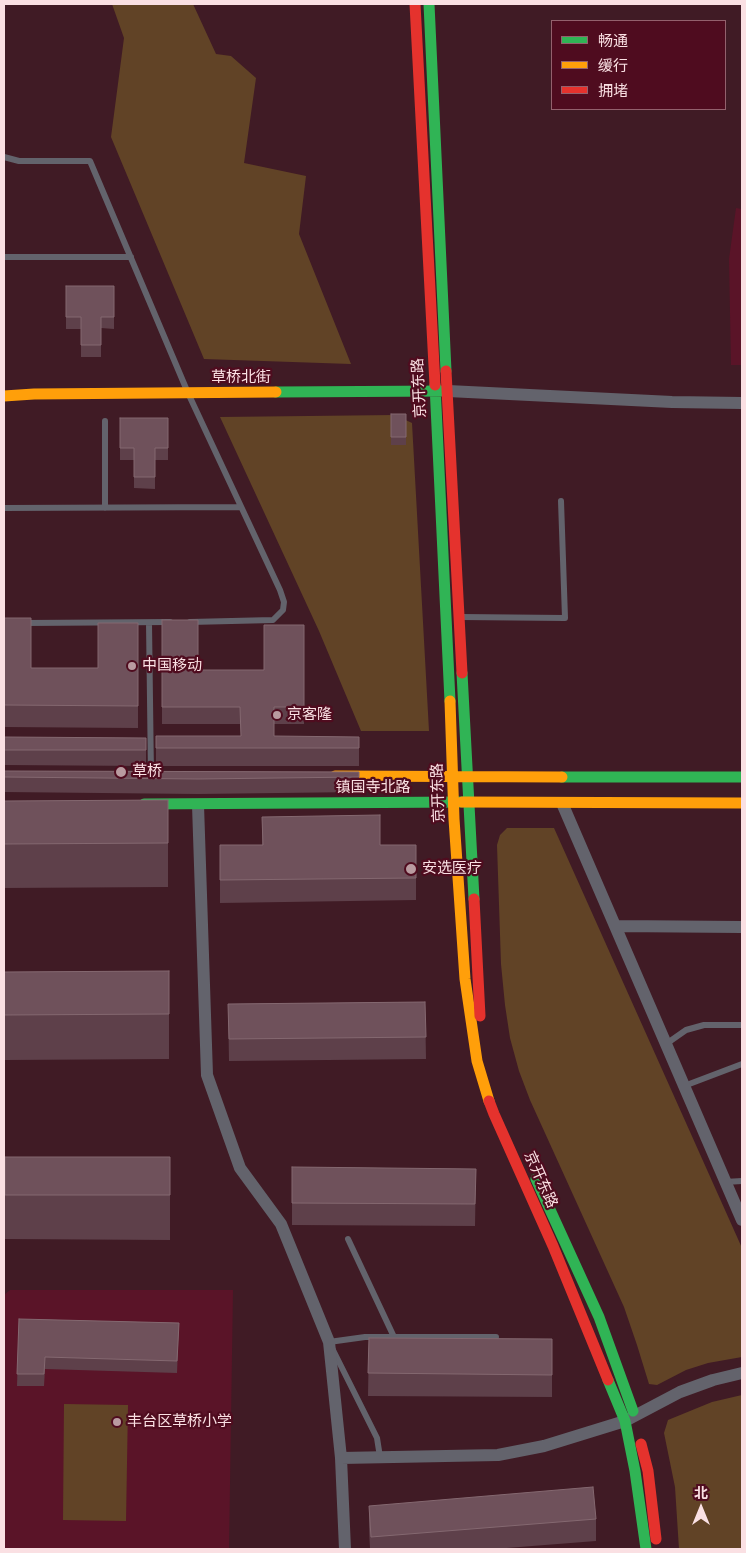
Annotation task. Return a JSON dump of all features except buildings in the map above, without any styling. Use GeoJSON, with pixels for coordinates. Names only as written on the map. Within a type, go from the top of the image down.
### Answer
{"type":"FeatureCollection","features":[{"type":"Feature","properties":{"kind":"street","name":"京开东路"},"geometry":{"type":"LineString","coordinates":[[415,4],[441,391],[460,617],[480,1018],[485,1042]]}},
{"type":"Feature","properties":{"kind":"street","name":"京开东路"},"geometry":{"type":"LineString","coordinates":[[429,4],[454,802],[465,980],[471,1026],[477,1061],[494,1114],[630,1418],[646,1549]]}},
{"type":"Feature","properties":{"kind":"street","name":"草桥北街"},"geometry":{"type":"LineString","coordinates":[[4,396],[34,394],[441,391]]}},
{"type":"Feature","properties":{"kind":"street"},"geometry":{"type":"LineString","coordinates":[[441,391],[672,402],[742,403]]}},
{"type":"Feature","properties":{"kind":"street","name":"镇国寺北路"},"geometry":{"type":"LineString","coordinates":[[328,776],[742,777]]}},
{"type":"Feature","properties":{"kind":"street"},"geometry":{"type":"LineString","coordinates":[[562,803],[742,1220]]}},
{"type":"Feature","properties":{"kind":"street","name":"镇国寺北路"},"geometry":{"type":"LineString","coordinates":[[130,804],[742,803]]}},
{"type":"Feature","properties":{"kind":"street"},"geometry":{"type":"LineString","coordinates":[[198,805],[207,1075],[240,1168],[281,1224],[329,1342],[342,1458],[345,1549]]}},
{"type":"Feature","properties":{"kind":"street"},"geometry":{"type":"LineString","coordinates":[[615,926],[742,927]]}},
{"type":"Feature","properties":{"kind":"street","name":"京开东路"},"geometry":{"type":"LineString","coordinates":[[532,1168],[599,1317],[648,1472],[658,1549]]}},
{"type":"Feature","properties":{"kind":"street"},"geometry":{"type":"LineString","coordinates":[[342,1458],[498,1455],[544,1446],[630,1418],[680,1392],[713,1380],[742,1373]]}},
{"type":"Feature","properties":{"kind":"lane"},"geometry":{"type":"LineString","coordinates":[[4,157],[19,161],[90,161],[188,393],[284,602],[283,610],[272,620],[187,622]]}},
{"type":"Feature","properties":{"kind":"lane"},"geometry":{"type":"LineString","coordinates":[[4,256],[131,257]]}},
{"type":"Feature","properties":{"kind":"lane"},"geometry":{"type":"LineString","coordinates":[[105,421],[105,508]]}},
{"type":"Feature","properties":{"kind":"lane"},"geometry":{"type":"LineString","coordinates":[[447,617],[565,618],[561,501]]}},
{"type":"Feature","properties":{"kind":"lane"},"geometry":{"type":"LineString","coordinates":[[4,508],[241,507]]}},
{"type":"Feature","properties":{"kind":"lane"},"geometry":{"type":"LineString","coordinates":[[14,623],[178,622]]}},
{"type":"Feature","properties":{"kind":"lane"},"geometry":{"type":"LineString","coordinates":[[149,623],[151,776]]}},
{"type":"Feature","properties":{"kind":"lane"},"geometry":{"type":"LineString","coordinates":[[666,1044],[686,1030],[704,1025],[742,1025]]}},
{"type":"Feature","properties":{"kind":"lane"},"geometry":{"type":"LineString","coordinates":[[684,1086],[742,1064]]}},
{"type":"Feature","properties":{"kind":"lane"},"geometry":{"type":"LineString","coordinates":[[725,1182],[742,1181]]}},
{"type":"Feature","properties":{"kind":"lane"},"geometry":{"type":"LineString","coordinates":[[348,1239],[394,1337]]}},
{"type":"Feature","properties":{"kind":"lane"},"geometry":{"type":"LineString","coordinates":[[380,1457],[377,1438],[329,1342],[365,1337],[496,1337]]}},
{"type":"Feature","properties":{"kind":"shaded area"},"geometry":{"type":"Polygon","coordinates":[[[112,4],[193,4],[216,54],[231,56],[256,78],[244,163],[306,176],[299,234],[351,364],[204,359],[111,137],[124,38],[112,4]]]}},
{"type":"Feature","properties":{"kind":"shaded area"},"geometry":{"type":"Polygon","coordinates":[[[736,208],[742,209],[742,365],[731,365],[729,259],[736,208]]]}},
{"type":"Feature","properties":{"kind":"shaded area"},"geometry":{"type":"Polygon","coordinates":[[[395,415],[412,423],[429,731],[361,731],[319,631],[220,417],[395,415]]]}},
{"type":"Feature","properties":{"kind":"shaded area"},"geometry":{"type":"Polygon","coordinates":[[[507,828],[554,828],[742,1248],[742,1357],[708,1363],[686,1370],[657,1385],[649,1384],[624,1307],[530,1100],[519,1071],[510,1038],[501,964],[497,845],[500,835],[507,828]]]}},
{"type":"Feature","properties":{"kind":"shaded area","name":"丰台区草桥小学"},"geometry":{"type":"Polygon","coordinates":[[[10,1290],[233,1290],[229,1549],[4,1549],[4,1295],[10,1290]]]}},
{"type":"Feature","properties":{"kind":"shaded area"},"geometry":{"type":"Polygon","coordinates":[[[742,1395],[742,1549],[679,1549],[675,1487],[664,1433],[668,1420],[712,1402],[742,1395]]]}},
{"type":"Feature","properties":{"kind":"shaded area"},"geometry":{"type":"Polygon","coordinates":[[[64,1404],[128,1405],[126,1521],[63,1520],[64,1404]]]}},
{"type":"Feature","properties":{"kind":"traffic: fast"},"geometry":{"type":"LineString","coordinates":[[429,4],[446,371]]}},
{"type":"Feature","properties":{"kind":"traffic: fast"},"geometry":{"type":"LineString","coordinates":[[435,385],[450,701]]}},
{"type":"Feature","properties":{"kind":"traffic: fast"},"geometry":{"type":"LineString","coordinates":[[276,392],[446,391]]}},
{"type":"Feature","properties":{"kind":"traffic: fast"},"geometry":{"type":"LineString","coordinates":[[462,673],[474,899]]}},
{"type":"Feature","properties":{"kind":"traffic: fast"},"geometry":{"type":"LineString","coordinates":[[562,777],[742,777]]}},
{"type":"Feature","properties":{"kind":"traffic: fast"},"geometry":{"type":"LineString","coordinates":[[144,804],[462,802]]}},
{"type":"Feature","properties":{"kind":"traffic: fast"},"geometry":{"type":"LineString","coordinates":[[536,1179],[599,1317],[633,1411]]}},
{"type":"Feature","properties":{"kind":"traffic: fast"},"geometry":{"type":"LineString","coordinates":[[608,1380],[625,1421],[635,1471],[646,1549]]}},
{"type":"Feature","properties":{"kind":"traffic: slow"},"geometry":{"type":"LineString","coordinates":[[4,396],[34,394],[276,392]]}},
{"type":"Feature","properties":{"kind":"traffic: slow"},"geometry":{"type":"LineString","coordinates":[[450,701],[454,819],[465,979],[477,1061],[489,1101]]}},
{"type":"Feature","properties":{"kind":"traffic: slow"},"geometry":{"type":"LineString","coordinates":[[335,776],[562,777]]}},
{"type":"Feature","properties":{"kind":"traffic: slow"},"geometry":{"type":"LineString","coordinates":[[462,802],[742,803]]}},
{"type":"Feature","properties":{"kind":"traffic: jam"},"geometry":{"type":"LineString","coordinates":[[415,4],[435,385]]}},
{"type":"Feature","properties":{"kind":"traffic: jam"},"geometry":{"type":"LineString","coordinates":[[446,371],[462,673]]}},
{"type":"Feature","properties":{"kind":"traffic: jam"},"geometry":{"type":"LineString","coordinates":[[474,899],[480,1016]]}},
{"type":"Feature","properties":{"kind":"traffic: jam"},"geometry":{"type":"LineString","coordinates":[[489,1101],[553,1246],[608,1380]]}},
{"type":"Feature","properties":{"kind":"traffic: jam"},"geometry":{"type":"LineString","coordinates":[[641,1444],[648,1471],[656,1539]]}},
{"type":"Feature","properties":{"kind":"place","name":"中国移动"},"geometry":{"type":"Point","coordinates":[132,666]}},
{"type":"Feature","properties":{"kind":"place","name":"京客隆"},"geometry":{"type":"Point","coordinates":[277,715]}},
{"type":"Feature","properties":{"kind":"place","name":"草桥"},"geometry":{"type":"Point","coordinates":[121,772]}},
{"type":"Feature","properties":{"kind":"place","name":"安选医疗"},"geometry":{"type":"Point","coordinates":[411,869]}},
{"type":"Feature","properties":{"kind":"place","name":"丰台区草桥小学"},"geometry":{"type":"Point","coordinates":[117,1422]}}]}
